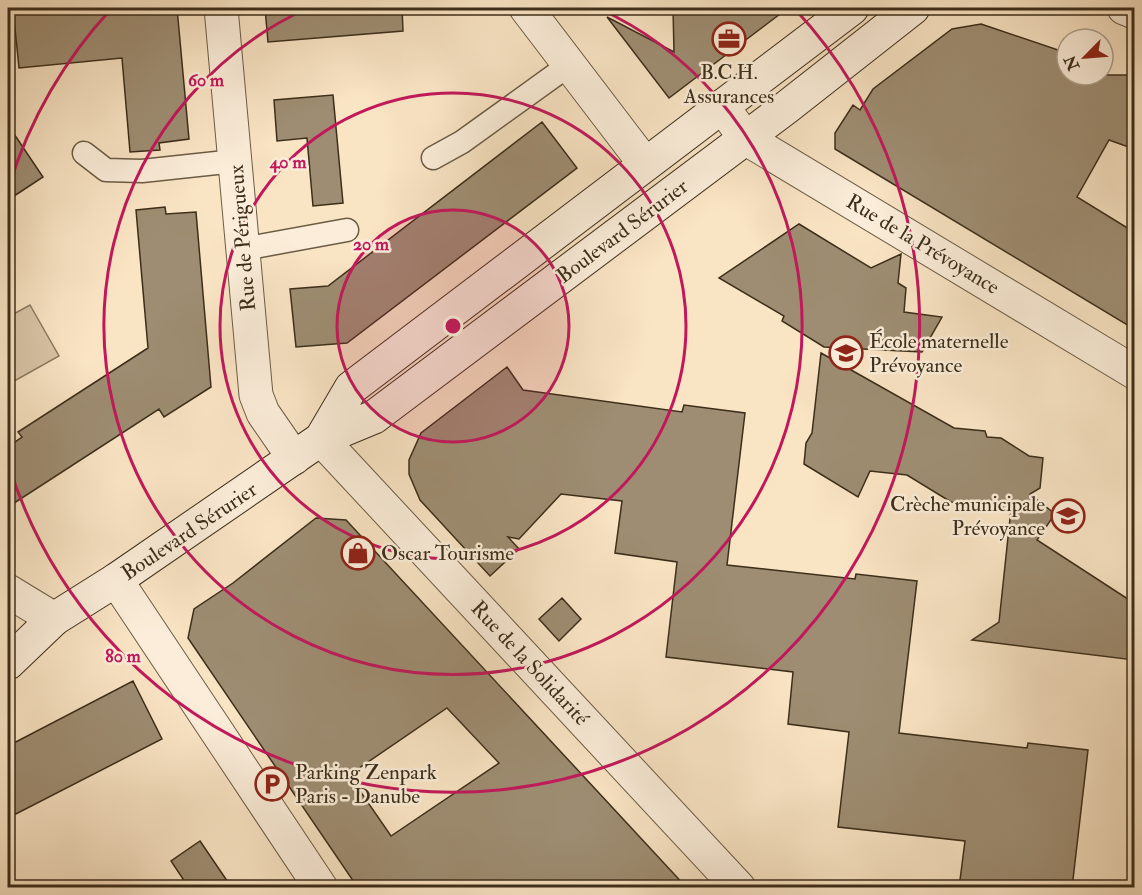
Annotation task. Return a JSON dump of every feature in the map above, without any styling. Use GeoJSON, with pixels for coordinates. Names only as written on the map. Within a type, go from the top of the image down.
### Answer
{"type":"FeatureCollection","features":[{"type":"Feature","properties":{"kind":"street","name":"Rue de Périgueux"},"geometry":{"type":"LineString","coordinates":[[221,8],[256,395],[263,413],[294,458]]}},
{"type":"Feature","properties":{"kind":"street"},"geometry":{"type":"LineString","coordinates":[[526,8],[645,164]]}},
{"type":"Feature","properties":{"kind":"street","name":"Boulevard Sérurier"},"geometry":{"type":"LineString","coordinates":[[321,439],[351,388],[852,8]]}},
{"type":"Feature","properties":{"kind":"street","name":"Boulevard Sérurier"},"geometry":{"type":"LineString","coordinates":[[8,663],[54,619],[116,580],[321,439],[374,417],[787,107],[913,8]]}},
{"type":"Feature","properties":{"kind":"street"},"geometry":{"type":"LineString","coordinates":[[1124,8],[1134,12]]}},
{"type":"Feature","properties":{"kind":"street","name":"Rue de la Prévoyance"},"geometry":{"type":"LineString","coordinates":[[722,106],[745,138],[1134,372]]}},
{"type":"Feature","properties":{"kind":"street","name":"Rue de la Solidarité"},"geometry":{"type":"LineString","coordinates":[[321,439],[739,888]]}},
{"type":"Feature","properties":{"kind":"street"},"geometry":{"type":"LineString","coordinates":[[116,580],[321,888]]}},
{"type":"Feature","properties":{"kind":"street"},"geometry":{"type":"LineString","coordinates":[[8,591],[54,619]]}},
{"type":"Feature","properties":{"kind":"street","name":"Boulevard Sérurier"},"geometry":{"type":"LineString","coordinates":[[8,631],[54,619]]}},
{"type":"Feature","properties":{"kind":"lane"},"geometry":{"type":"LineString","coordinates":[[434,158],[462,142],[569,65]]}},
{"type":"Feature","properties":{"kind":"lane"},"geometry":{"type":"LineString","coordinates":[[84,153],[106,170],[142,171],[235,161]]}},
{"type":"Feature","properties":{"kind":"lane"},"geometry":{"type":"LineString","coordinates":[[243,249],[347,230]]}},
{"type":"Feature","properties":{"kind":"shaded area"},"geometry":{"type":"Polygon","coordinates":[[[30,305],[59,356],[9,384],[8,317],[30,305]]]}},
{"type":"Feature","properties":{"kind":"building"},"geometry":{"type":"Polygon","coordinates":[[[177,8],[189,139],[159,143],[160,150],[130,152],[122,58],[19,68],[13,9],[177,8]]]}},
{"type":"Feature","properties":{"kind":"building"},"geometry":{"type":"Polygon","coordinates":[[[265,8],[402,8],[403,31],[268,42],[265,8]]]}},
{"type":"Feature","properties":{"kind":"building"},"geometry":{"type":"Polygon","coordinates":[[[673,8],[687,12],[693,8],[788,8],[669,98],[607,17],[674,52],[673,8]]]}},
{"type":"Feature","properties":{"kind":"building"},"geometry":{"type":"Polygon","coordinates":[[[981,24],[1055,49],[1055,87],[1115,87],[1115,75],[1134,75],[1134,149],[1109,140],[1077,197],[1134,232],[1134,329],[835,149],[835,133],[853,105],[860,110],[873,89],[952,29],[981,24]]]}},
{"type":"Feature","properties":{"kind":"building"},"geometry":{"type":"Polygon","coordinates":[[[333,95],[343,203],[313,206],[307,138],[277,141],[274,100],[333,95]]]}},
{"type":"Feature","properties":{"kind":"building"},"geometry":{"type":"Polygon","coordinates":[[[542,122],[577,168],[347,343],[296,347],[290,289],[328,286],[542,122]]]}},
{"type":"Feature","properties":{"kind":"building"},"geometry":{"type":"Polygon","coordinates":[[[8,125],[43,177],[8,200],[8,125]]]}},
{"type":"Feature","properties":{"kind":"building"},"geometry":{"type":"Polygon","coordinates":[[[165,207],[166,214],[196,212],[211,387],[164,417],[159,409],[8,507],[8,447],[22,437],[18,432],[148,348],[136,210],[165,207]]]}},
{"type":"Feature","properties":{"kind":"building"},"geometry":{"type":"Polygon","coordinates":[[[799,224],[871,268],[901,254],[898,283],[906,288],[904,312],[942,317],[922,352],[824,347],[782,321],[784,316],[719,278],[799,224]]]}},
{"type":"Feature","properties":{"kind":"building"},"geometry":{"type":"Polygon","coordinates":[[[821,353],[954,428],[985,431],[987,437],[1001,438],[1029,456],[1043,458],[1040,488],[1030,494],[1055,514],[1037,540],[1134,603],[1134,660],[972,640],[999,622],[1011,509],[951,502],[907,475],[870,471],[858,497],[804,464],[806,443],[812,433],[821,353]]]}},
{"type":"Feature","properties":{"kind":"building"},"geometry":{"type":"Polygon","coordinates":[[[507,367],[523,390],[682,412],[684,405],[745,413],[727,565],[855,579],[856,574],[917,581],[899,733],[1027,748],[1028,743],[1088,750],[1072,888],[959,888],[965,841],[838,827],[849,732],[788,724],[793,672],[666,657],[677,562],[615,553],[622,501],[561,494],[519,539],[508,537],[519,549],[490,576],[420,500],[409,474],[409,460],[421,433],[507,367]]]}},
{"type":"Feature","properties":{"kind":"building"},"geometry":{"type":"Polygon","coordinates":[[[316,518],[346,520],[687,888],[358,888],[188,638],[194,609],[233,583],[316,518]],[[447,708],[349,775],[391,836],[499,763],[447,708]]]}},
{"type":"Feature","properties":{"kind":"building"},"geometry":{"type":"Polygon","coordinates":[[[562,598],[581,619],[559,641],[539,619],[562,598]]]}},
{"type":"Feature","properties":{"kind":"building"},"geometry":{"type":"Polygon","coordinates":[[[133,681],[162,739],[8,818],[8,746],[133,681]]]}},
{"type":"Feature","properties":{"kind":"building"},"geometry":{"type":"Polygon","coordinates":[[[200,841],[232,888],[189,888],[171,861],[200,841]]]}},
{"type":"Feature","properties":{"kind":"place","name":"B.C.H. Assurances"},"geometry":{"type":"Point","coordinates":[729,39]}},
{"type":"Feature","properties":{"kind":"place","name":"École maternelle Prévoyance"},"geometry":{"type":"Point","coordinates":[846,353]}},
{"type":"Feature","properties":{"kind":"place","name":"Crèche municipale Prévoyance"},"geometry":{"type":"Point","coordinates":[1068,516]}},
{"type":"Feature","properties":{"kind":"place","name":"Oscar Tourisme"},"geometry":{"type":"Point","coordinates":[358,553]}},
{"type":"Feature","properties":{"kind":"place","name":"Parking Zenpark Paris - Danube"},"geometry":{"type":"Point","coordinates":[272,784]}}]}
